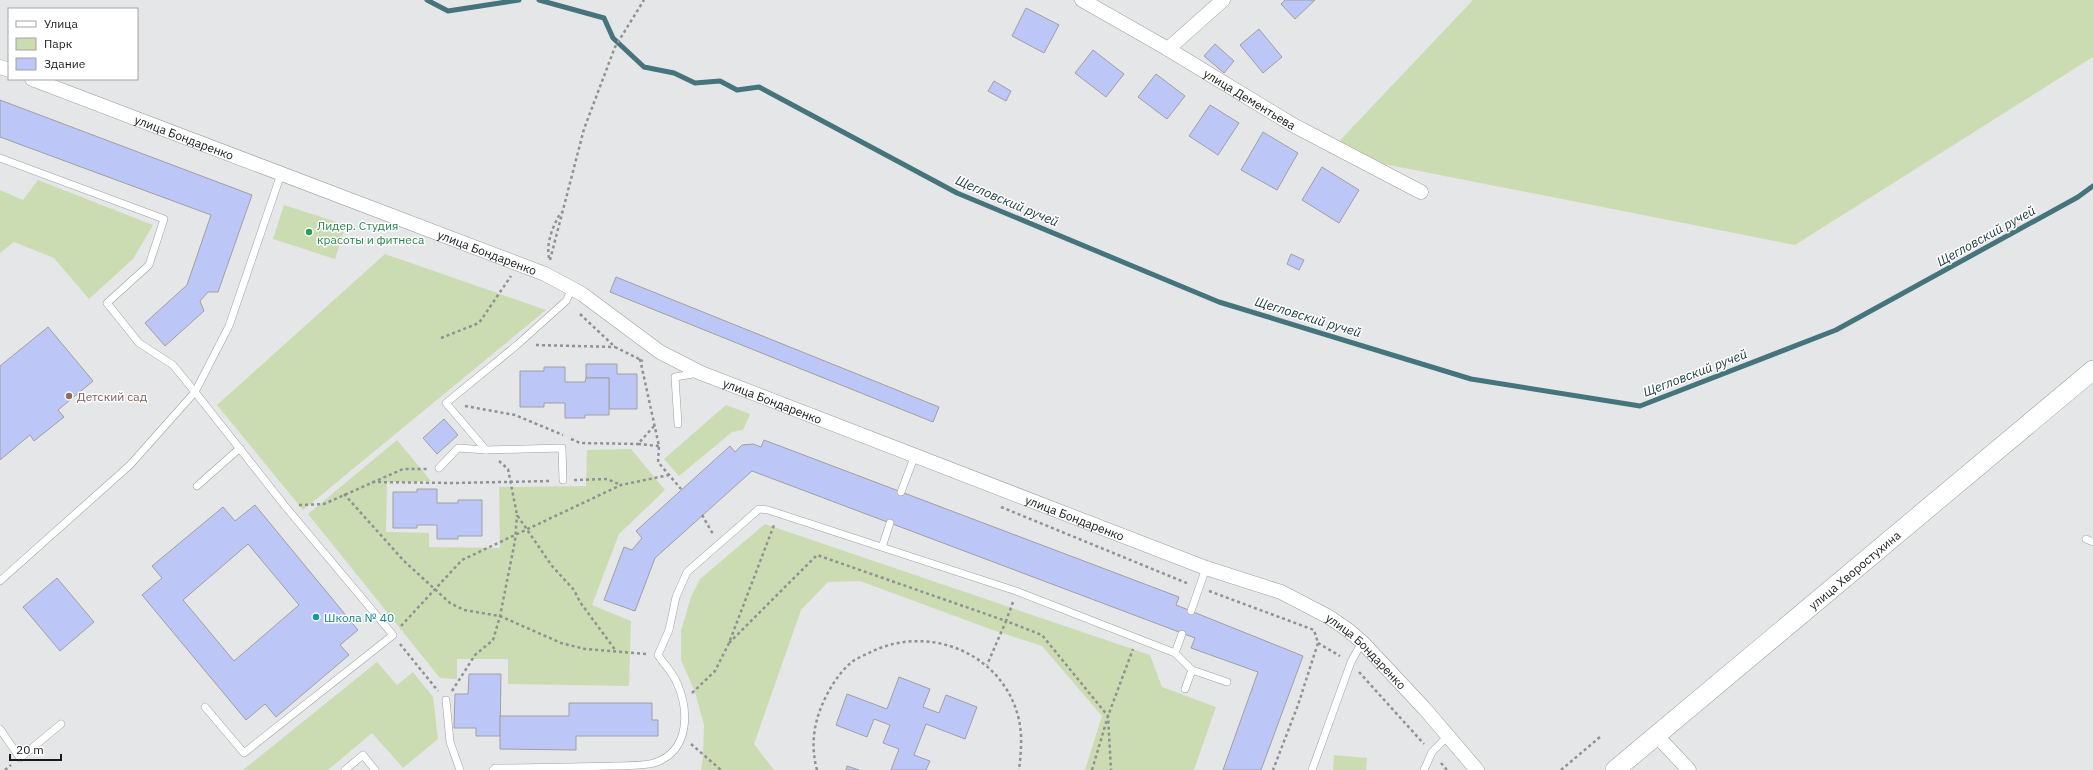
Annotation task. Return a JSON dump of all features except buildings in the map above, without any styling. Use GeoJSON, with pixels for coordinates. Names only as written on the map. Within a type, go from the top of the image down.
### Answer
{"type":"FeatureCollection","features":[{"type":"Feature","properties":{"kind":"street","name":"улица Дементьева"},"geometry":{"type":"LineString","coordinates":[[1082,0],[1168,49],[1293,125],[1421,192]]}},
{"type":"Feature","properties":{"kind":"street"},"geometry":{"type":"LineString","coordinates":[[1168,49],[1223,0]]}},
{"type":"Feature","properties":{"kind":"street","name":"улица Бондаренко"},"geometry":{"type":"LineString","coordinates":[[35,80],[545,274],[582,294],[660,352],[701,373],[1206,568],[1281,592],[1329,617],[1362,642],[1424,708],[1477,770]]}},
{"type":"Feature","properties":{"kind":"street","name":"улица Хворостухина"},"geometry":{"type":"LineString","coordinates":[[1616,770],[2093,370]]}},
{"type":"Feature","properties":{"kind":"street"},"geometry":{"type":"LineString","coordinates":[[1656,735],[1689,770]]}},
{"type":"Feature","properties":{"kind":"lane"},"geometry":{"type":"LineString","coordinates":[[0,158],[164,219],[149,265],[107,303],[139,343],[172,365],[285,506],[393,635],[244,753],[205,707]]}},
{"type":"Feature","properties":{"kind":"lane"},"geometry":{"type":"LineString","coordinates":[[0,581],[130,465],[195,392],[229,326],[281,174]]}},
{"type":"Feature","properties":{"kind":"lane"},"geometry":{"type":"LineString","coordinates":[[486,450],[446,403],[517,345],[566,301],[572,289]]}},
{"type":"Feature","properties":{"kind":"lane"},"geometry":{"type":"LineString","coordinates":[[678,424],[675,377],[701,373]]}},
{"type":"Feature","properties":{"kind":"lane"},"geometry":{"type":"LineString","coordinates":[[197,486],[240,448]]}},
{"type":"Feature","properties":{"kind":"lane"},"geometry":{"type":"LineString","coordinates":[[440,468],[458,448],[486,450],[562,448],[563,480]]}},
{"type":"Feature","properties":{"kind":"lane"},"geometry":{"type":"LineString","coordinates":[[901,492],[915,455]]}},
{"type":"Feature","properties":{"kind":"lane"},"geometry":{"type":"LineString","coordinates":[[493,770],[495,768],[546,768],[656,762],[668,756],[682,736],[686,713],[677,682],[658,655],[669,630],[676,597],[687,572],[759,509],[779,513],[1016,591],[1175,653],[1192,670],[1227,682]]}},
{"type":"Feature","properties":{"kind":"lane"},"geometry":{"type":"LineString","coordinates":[[882,547],[890,523]]}},
{"type":"Feature","properties":{"kind":"lane"},"geometry":{"type":"LineString","coordinates":[[2086,539],[2093,542]]}},
{"type":"Feature","properties":{"kind":"lane"},"geometry":{"type":"LineString","coordinates":[[1191,611],[1206,568]]}},
{"type":"Feature","properties":{"kind":"lane"},"geometry":{"type":"LineString","coordinates":[[1175,653],[1182,634]]}},
{"type":"Feature","properties":{"kind":"lane"},"geometry":{"type":"LineString","coordinates":[[1312,770],[1351,662],[1362,642]]}},
{"type":"Feature","properties":{"kind":"lane"},"geometry":{"type":"LineString","coordinates":[[1185,689],[1192,670]]}},
{"type":"Feature","properties":{"kind":"lane"},"geometry":{"type":"LineString","coordinates":[[446,700],[450,742],[460,770]]}},
{"type":"Feature","properties":{"kind":"lane"},"geometry":{"type":"LineString","coordinates":[[0,729],[20,758],[60,724]]}},
{"type":"Feature","properties":{"kind":"lane"},"geometry":{"type":"LineString","coordinates":[[1424,770],[1432,752],[1448,736]]}},
{"type":"Feature","properties":{"kind":"lane"},"geometry":{"type":"LineString","coordinates":[[345,770],[363,755],[375,770]]}},
{"type":"Feature","properties":{"kind":"path"},"geometry":{"type":"LineString","coordinates":[[562,208],[553,226],[547,249],[550,260],[562,208],[584,129],[615,47],[644,0]]}},
{"type":"Feature","properties":{"kind":"path"},"geometry":{"type":"LineString","coordinates":[[441,338],[479,322],[512,274]]}},
{"type":"Feature","properties":{"kind":"path"},"geometry":{"type":"LineString","coordinates":[[517,345],[615,347]]}},
{"type":"Feature","properties":{"kind":"path"},"geometry":{"type":"LineString","coordinates":[[640,359],[659,446],[658,462],[681,489]]}},
{"type":"Feature","properties":{"kind":"path"},"geometry":{"type":"LineString","coordinates":[[446,403],[515,415],[580,443],[638,444],[659,446]]}},
{"type":"Feature","properties":{"kind":"path"},"geometry":{"type":"LineString","coordinates":[[638,444],[654,426]]}},
{"type":"Feature","properties":{"kind":"path"},"geometry":{"type":"LineString","coordinates":[[486,450],[508,469],[517,516],[516,535],[500,616],[493,640],[475,655],[446,700],[393,635],[462,560],[516,535],[527,530],[620,485],[669,475]]}},
{"type":"Feature","properties":{"kind":"path"},"geometry":{"type":"LineString","coordinates":[[285,506],[324,504],[403,469],[440,468]]}},
{"type":"Feature","properties":{"kind":"path"},"geometry":{"type":"LineString","coordinates":[[372,482],[453,483],[607,479],[620,485]]}},
{"type":"Feature","properties":{"kind":"path"},"geometry":{"type":"LineString","coordinates":[[344,494],[404,561],[450,603],[464,610],[500,616],[561,643],[585,649],[658,655]]}},
{"type":"Feature","properties":{"kind":"path"},"geometry":{"type":"LineString","coordinates":[[683,702],[715,671],[728,643],[779,513]]}},
{"type":"Feature","properties":{"kind":"path"},"geometry":{"type":"LineString","coordinates":[[517,516],[552,566],[574,590],[580,602],[616,652]]}},
{"type":"Feature","properties":{"kind":"path"},"geometry":{"type":"LineString","coordinates":[[702,516],[718,544]]}},
{"type":"Feature","properties":{"kind":"path"},"geometry":{"type":"LineString","coordinates":[[728,643],[817,555],[1042,635],[1108,716],[1112,770]]}},
{"type":"Feature","properties":{"kind":"path"},"geometry":{"type":"LineString","coordinates":[[987,665],[1006,621],[1016,591]]}},
{"type":"Feature","properties":{"kind":"path"},"geometry":{"type":"LineString","coordinates":[[1092,770],[1108,716],[1138,638]]}},
{"type":"Feature","properties":{"kind":"path"},"geometry":{"type":"LineString","coordinates":[[817,770],[813,757],[815,721],[829,688],[853,661],[885,644],[921,639],[956,647],[987,665],[1006,688],[1018,715],[1022,745],[1019,770]]}},
{"type":"Feature","properties":{"kind":"path"},"geometry":{"type":"LineString","coordinates":[[1318,643],[1351,662],[1447,770]]}},
{"type":"Feature","properties":{"kind":"path"},"geometry":{"type":"LineString","coordinates":[[682,736],[721,770]]}},
{"type":"Feature","properties":{"kind":"path"},"geometry":{"type":"LineString","coordinates":[[1561,770],[1600,737]]}},
{"type":"Feature","properties":{"kind":"green space"},"geometry":{"type":"Polygon","coordinates":[[[1473,0],[2093,0],[2093,57],[1795,245],[1328,153],[1473,0]]]}},
{"type":"Feature","properties":{"kind":"green space"},"geometry":{"type":"Polygon","coordinates":[[[38,180],[153,225],[133,259],[89,299],[54,258],[14,242],[0,253],[0,190],[23,200],[38,180]]]}},
{"type":"Feature","properties":{"kind":"green space","name":"Лидер. Студия красоты и фитнеса"},"geometry":{"type":"Polygon","coordinates":[[[284,205],[346,225],[335,259],[273,239],[284,205]]]}},
{"type":"Feature","properties":{"kind":"green space"},"geometry":{"type":"Polygon","coordinates":[[[385,254],[546,310],[303,510],[217,405],[385,254]]]}},
{"type":"Feature","properties":{"kind":"green space"},"geometry":{"type":"Polygon","coordinates":[[[726,405],[750,414],[743,430],[732,432],[679,476],[664,459],[726,405]]]}},
{"type":"Feature","properties":{"kind":"green space"},"geometry":{"type":"Polygon","coordinates":[[[397,440],[431,481],[387,482],[386,532],[429,533],[429,547],[500,548],[499,487],[586,486],[587,450],[631,449],[665,490],[619,534],[592,605],[631,621],[629,686],[508,684],[508,659],[457,659],[457,679],[440,678],[308,514],[397,440]]]}},
{"type":"Feature","properties":{"kind":"green space"},"geometry":{"type":"Polygon","coordinates":[[[765,524],[1150,655],[1162,687],[1216,707],[1194,770],[1085,770],[1102,716],[1042,646],[990,629],[860,581],[828,582],[801,610],[754,744],[774,770],[701,770],[704,725],[695,692],[681,660],[681,631],[691,597],[700,579],[765,524]]]}},
{"type":"Feature","properties":{"kind":"green space"},"geometry":{"type":"Polygon","coordinates":[[[377,662],[397,685],[413,672],[433,697],[438,739],[403,768],[372,733],[328,770],[243,770],[377,662]]]}},
{"type":"Feature","properties":{"kind":"green space"},"geometry":{"type":"Polygon","coordinates":[[[1334,755],[1367,758],[1366,770],[1333,770],[1334,755]]]}},
{"type":"Feature","properties":{"kind":"waterway","name":"Щегловский ручей"},"geometry":{"type":"LineString","coordinates":[[427,0],[448,11],[519,0]]}},
{"type":"Feature","properties":{"kind":"waterway","name":"Щегловский ручей"},"geometry":{"type":"LineString","coordinates":[[539,0],[604,18],[613,38],[644,67],[674,73],[695,83],[720,81],[737,90],[759,87],[957,193],[1219,302],[1471,379],[1640,406],[1836,330],[2078,197],[2093,186]]}},
{"type":"Feature","properties":{"kind":"place","name":"Лидер. Студия красоты и фитнеса"},"geometry":{"type":"Point","coordinates":[309,232]}},
{"type":"Feature","properties":{"kind":"place","name":"Детский сад"},"geometry":{"type":"Point","coordinates":[69,396]}},
{"type":"Feature","properties":{"kind":"place","name":"Школа № 40"},"geometry":{"type":"Point","coordinates":[316,617]}}]}
